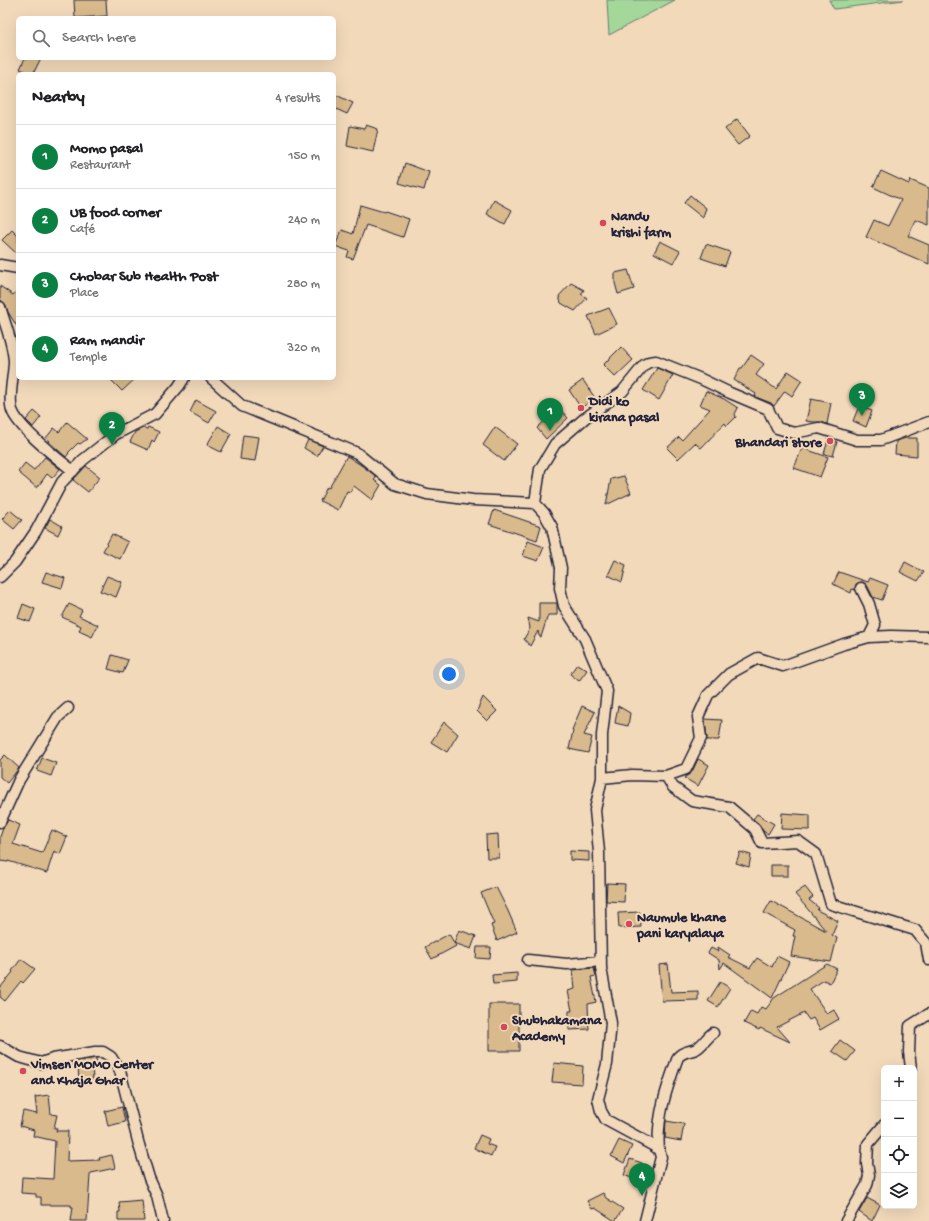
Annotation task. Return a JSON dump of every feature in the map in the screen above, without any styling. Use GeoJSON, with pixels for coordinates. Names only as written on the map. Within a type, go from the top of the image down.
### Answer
{"type":"FeatureCollection","features":[{"type":"Feature","properties":{"kind":"street"},"geometry":{"type":"LineString","coordinates":[[0,265],[16,268]]}},
{"type":"Feature","properties":{"kind":"street"},"geometry":{"type":"LineString","coordinates":[[0,307],[10,339],[14,360],[11,409],[17,420],[73,471]]}},
{"type":"Feature","properties":{"kind":"street"},"geometry":{"type":"LineString","coordinates":[[535,503],[540,468],[555,444],[585,418],[622,392],[644,365],[649,362],[656,361],[768,409],[777,428],[794,433],[819,428],[857,440],[881,440],[929,422]]}},
{"type":"Feature","properties":{"kind":"street"},"geometry":{"type":"LineString","coordinates":[[0,577],[15,562],[36,531],[62,482],[83,460],[116,434],[155,414],[183,380]]}},
{"type":"Feature","properties":{"kind":"street"},"geometry":{"type":"LineString","coordinates":[[213,380],[242,406],[357,453],[395,484],[427,494],[474,500],[535,503],[544,513],[552,527],[561,568],[560,588],[564,606],[585,639],[607,691],[602,735],[602,778],[595,810],[598,852],[601,961],[611,1023],[607,1064],[598,1099],[600,1110],[606,1120],[659,1150]]}},
{"type":"Feature","properties":{"kind":"street"},"geometry":{"type":"LineString","coordinates":[[861,588],[869,604],[874,625],[869,638]]}},
{"type":"Feature","properties":{"kind":"street"},"geometry":{"type":"LineString","coordinates":[[602,778],[632,775],[666,776],[686,769],[701,738],[698,717],[708,695],[729,674],[758,658],[783,666],[844,644],[869,638],[891,636],[929,637]]}},
{"type":"Feature","properties":{"kind":"street"},"geometry":{"type":"LineString","coordinates":[[0,822],[19,780],[58,717],[68,708]]}},
{"type":"Feature","properties":{"kind":"street"},"geometry":{"type":"LineString","coordinates":[[666,776],[674,787],[692,801],[729,807],[755,829],[762,843],[798,841],[816,854],[831,904],[915,930],[926,943],[929,960]]}},
{"type":"Feature","properties":{"kind":"street"},"geometry":{"type":"LineString","coordinates":[[528,960],[568,964],[601,961]]}},
{"type":"Feature","properties":{"kind":"street"},"geometry":{"type":"LineString","coordinates":[[911,1065],[909,1052],[910,1026],[929,1014]]}},
{"type":"Feature","properties":{"kind":"street"},"geometry":{"type":"LineString","coordinates":[[645,1221],[661,1157],[659,1150],[659,1120],[666,1088],[681,1053],[697,1048],[713,1033]]}},
{"type":"Feature","properties":{"kind":"street"},"geometry":{"type":"LineString","coordinates":[[0,1046],[19,1057],[40,1063],[95,1052],[103,1052],[112,1057],[120,1072],[139,1145],[149,1178],[157,1196],[163,1221]]}},
{"type":"Feature","properties":{"kind":"street"},"geometry":{"type":"LineString","coordinates":[[846,1221],[867,1185],[869,1175],[867,1164],[868,1144],[881,1129]]}},
{"type":"Feature","properties":{"kind":"green space"},"geometry":{"type":"Polygon","coordinates":[[[607,0],[675,0],[609,35],[607,0]]]}},
{"type":"Feature","properties":{"kind":"green space"},"geometry":{"type":"Polygon","coordinates":[[[829,0],[904,0],[834,9],[829,0]]]}},
{"type":"Feature","properties":{"kind":"building"},"geometry":{"type":"Polygon","coordinates":[[[74,0],[106,0],[107,16],[75,16],[74,0]]]}},
{"type":"Feature","properties":{"kind":"building"},"geometry":{"type":"Polygon","coordinates":[[[24,60],[40,60],[34,72],[28,72],[20,69],[24,60]]]}},
{"type":"Feature","properties":{"kind":"building"},"geometry":{"type":"Polygon","coordinates":[[[336,95],[353,103],[347,114],[336,109],[336,95]]]}},
{"type":"Feature","properties":{"kind":"building"},"geometry":{"type":"Polygon","coordinates":[[[737,119],[750,136],[738,145],[725,129],[737,119]]]}},
{"type":"Feature","properties":{"kind":"building"},"geometry":{"type":"Polygon","coordinates":[[[366,125],[378,129],[373,152],[347,146],[350,126],[364,129],[366,125]]]}},
{"type":"Feature","properties":{"kind":"building"},"geometry":{"type":"Polygon","coordinates":[[[405,163],[429,172],[424,190],[399,183],[405,163]]]}},
{"type":"Feature","properties":{"kind":"building"},"geometry":{"type":"Polygon","coordinates":[[[881,171],[909,184],[910,180],[929,188],[929,225],[916,220],[908,236],[929,245],[929,264],[866,237],[874,220],[888,226],[901,200],[873,187],[881,171]]]}},
{"type":"Feature","properties":{"kind":"building"},"geometry":{"type":"Polygon","coordinates":[[[690,195],[706,208],[703,218],[684,203],[690,195]]]}},
{"type":"Feature","properties":{"kind":"building"},"geometry":{"type":"Polygon","coordinates":[[[494,200],[512,210],[505,224],[487,214],[494,200]]]}},
{"type":"Feature","properties":{"kind":"building"},"geometry":{"type":"Polygon","coordinates":[[[360,205],[409,219],[403,237],[366,225],[353,259],[347,257],[349,251],[336,246],[336,244],[342,230],[353,234],[360,205]]]}},
{"type":"Feature","properties":{"kind":"building"},"geometry":{"type":"Polygon","coordinates":[[[12,230],[16,234],[16,253],[2,240],[12,230]]]}},
{"type":"Feature","properties":{"kind":"building"},"geometry":{"type":"Polygon","coordinates":[[[660,241],[680,251],[673,263],[654,253],[660,241]]]}},
{"type":"Feature","properties":{"kind":"building"},"geometry":{"type":"Polygon","coordinates":[[[706,244],[730,252],[725,266],[701,258],[706,244]]]}},
{"type":"Feature","properties":{"kind":"building"},"geometry":{"type":"Polygon","coordinates":[[[628,270],[634,289],[618,294],[615,283],[615,273],[628,270]]]}},
{"type":"Feature","properties":{"kind":"building"},"geometry":{"type":"Polygon","coordinates":[[[571,283],[584,290],[581,294],[587,298],[575,311],[561,303],[559,296],[571,283]]]}},
{"type":"Feature","properties":{"kind":"building"},"geometry":{"type":"Polygon","coordinates":[[[0,286],[13,295],[16,292],[16,325],[8,312],[6,305],[0,299],[0,286]]]}},
{"type":"Feature","properties":{"kind":"building"},"geometry":{"type":"Polygon","coordinates":[[[609,308],[617,324],[596,334],[588,316],[609,308]]]}},
{"type":"Feature","properties":{"kind":"building"},"geometry":{"type":"Polygon","coordinates":[[[621,347],[633,360],[615,377],[603,365],[621,347]]]}},
{"type":"Feature","properties":{"kind":"building"},"geometry":{"type":"Polygon","coordinates":[[[751,355],[764,364],[756,375],[776,389],[788,371],[802,380],[792,396],[785,391],[774,406],[771,403],[758,398],[755,396],[756,394],[734,380],[740,368],[742,368],[751,355]]]}},
{"type":"Feature","properties":{"kind":"building"},"geometry":{"type":"Polygon","coordinates":[[[657,368],[673,375],[659,400],[643,390],[657,368]]]}},
{"type":"Feature","properties":{"kind":"building"},"geometry":{"type":"Polygon","coordinates":[[[111,380],[134,380],[122,391],[111,380]]]}},
{"type":"Feature","properties":{"kind":"building"},"geometry":{"type":"Polygon","coordinates":[[[583,380],[595,398],[581,408],[569,390],[583,380]]]}},
{"type":"Feature","properties":{"kind":"building"},"geometry":{"type":"Polygon","coordinates":[[[706,391],[724,399],[738,408],[735,414],[736,417],[727,426],[725,423],[701,448],[695,443],[678,459],[667,448],[679,437],[682,440],[710,409],[700,405],[706,391]]]}},
{"type":"Feature","properties":{"kind":"building"},"geometry":{"type":"Polygon","coordinates":[[[811,399],[831,403],[827,424],[806,421],[811,399]]]}},
{"type":"Feature","properties":{"kind":"building"},"geometry":{"type":"Polygon","coordinates":[[[196,400],[216,411],[209,423],[190,412],[196,400]]]}},
{"type":"Feature","properties":{"kind":"building"},"geometry":{"type":"Polygon","coordinates":[[[859,406],[872,411],[866,427],[853,421],[859,406]]]}},
{"type":"Feature","properties":{"kind":"building"},"geometry":{"type":"Polygon","coordinates":[[[559,408],[568,418],[546,439],[537,428],[559,408]]]}},
{"type":"Feature","properties":{"kind":"building"},"geometry":{"type":"Polygon","coordinates":[[[34,411],[41,417],[33,427],[26,420],[34,411]]]}},
{"type":"Feature","properties":{"kind":"building"},"geometry":{"type":"Polygon","coordinates":[[[67,422],[87,439],[80,444],[78,443],[66,457],[46,438],[54,428],[59,432],[67,422]]]}},
{"type":"Feature","properties":{"kind":"building"},"geometry":{"type":"Polygon","coordinates":[[[218,426],[231,434],[221,452],[207,445],[218,426]]]}},
{"type":"Feature","properties":{"kind":"building"},"geometry":{"type":"Polygon","coordinates":[[[148,427],[159,432],[154,442],[152,440],[148,450],[130,442],[135,432],[143,428],[147,429],[148,427]]]}},
{"type":"Feature","properties":{"kind":"building"},"geometry":{"type":"Polygon","coordinates":[[[495,427],[517,444],[504,461],[483,445],[495,427]]]}},
{"type":"Feature","properties":{"kind":"building"},"geometry":{"type":"Polygon","coordinates":[[[243,435],[259,437],[255,461],[240,459],[243,435]]]}},
{"type":"Feature","properties":{"kind":"building"},"geometry":{"type":"Polygon","coordinates":[[[906,438],[917,438],[917,456],[895,454],[896,441],[906,438]]]}},
{"type":"Feature","properties":{"kind":"building"},"geometry":{"type":"Polygon","coordinates":[[[308,440],[323,446],[317,456],[304,448],[308,440]]]}},
{"type":"Feature","properties":{"kind":"building"},"geometry":{"type":"Polygon","coordinates":[[[828,440],[837,442],[833,456],[824,454],[828,440]]]}},
{"type":"Feature","properties":{"kind":"building"},"geometry":{"type":"Polygon","coordinates":[[[802,448],[828,457],[820,477],[794,468],[802,448]]]}},
{"type":"Feature","properties":{"kind":"building"},"geometry":{"type":"Polygon","coordinates":[[[347,456],[377,477],[374,480],[381,485],[372,500],[354,486],[350,492],[347,491],[338,510],[320,501],[327,487],[329,488],[347,456]]]}},
{"type":"Feature","properties":{"kind":"building"},"geometry":{"type":"Polygon","coordinates":[[[45,457],[60,469],[52,478],[47,474],[37,488],[18,472],[25,463],[34,470],[45,457]]]}},
{"type":"Feature","properties":{"kind":"building"},"geometry":{"type":"Polygon","coordinates":[[[86,466],[100,477],[88,492],[73,480],[86,466]]]}},
{"type":"Feature","properties":{"kind":"building"},"geometry":{"type":"Polygon","coordinates":[[[624,476],[631,493],[606,505],[611,479],[624,476]]]}},
{"type":"Feature","properties":{"kind":"building"},"geometry":{"type":"Polygon","coordinates":[[[10,510],[22,520],[14,529],[2,519],[10,510]]]}},
{"type":"Feature","properties":{"kind":"building"},"geometry":{"type":"Polygon","coordinates":[[[494,510],[541,526],[537,540],[489,524],[494,510]]]}},
{"type":"Feature","properties":{"kind":"building"},"geometry":{"type":"Polygon","coordinates":[[[50,519],[62,526],[58,535],[45,528],[50,519]]]}},
{"type":"Feature","properties":{"kind":"building"},"geometry":{"type":"Polygon","coordinates":[[[112,534],[128,542],[120,559],[103,551],[112,534]]]}},
{"type":"Feature","properties":{"kind":"building"},"geometry":{"type":"Polygon","coordinates":[[[528,541],[544,547],[538,561],[523,556],[528,541]]]}},
{"type":"Feature","properties":{"kind":"building"},"geometry":{"type":"Polygon","coordinates":[[[615,560],[626,565],[622,582],[608,575],[615,560]]]}},
{"type":"Feature","properties":{"kind":"building"},"geometry":{"type":"Polygon","coordinates":[[[905,562],[924,572],[918,581],[900,572],[905,562]]]}},
{"type":"Feature","properties":{"kind":"building"},"geometry":{"type":"Polygon","coordinates":[[[46,572],[65,578],[62,588],[42,582],[46,572]]]}},
{"type":"Feature","properties":{"kind":"building"},"geometry":{"type":"Polygon","coordinates":[[[839,572],[868,582],[870,578],[888,585],[882,600],[873,597],[867,585],[862,582],[856,584],[855,590],[852,589],[851,593],[833,584],[839,572]]]}},
{"type":"Feature","properties":{"kind":"building"},"geometry":{"type":"Polygon","coordinates":[[[107,576],[122,582],[116,597],[100,591],[107,576]]]}},
{"type":"Feature","properties":{"kind":"building"},"geometry":{"type":"Polygon","coordinates":[[[539,603],[557,603],[557,615],[548,615],[541,637],[539,636],[538,631],[530,646],[524,639],[530,628],[528,618],[539,622],[539,603]]]}},
{"type":"Feature","properties":{"kind":"building"},"geometry":{"type":"Polygon","coordinates":[[[23,604],[35,609],[30,622],[18,618],[23,604]]]}},
{"type":"Feature","properties":{"kind":"building"},"geometry":{"type":"Polygon","coordinates":[[[69,604],[82,610],[79,616],[98,625],[92,637],[79,631],[81,626],[62,617],[69,604]]]}},
{"type":"Feature","properties":{"kind":"building"},"geometry":{"type":"Polygon","coordinates":[[[112,655],[128,660],[123,673],[108,669],[112,655]]]}},
{"type":"Feature","properties":{"kind":"building"},"geometry":{"type":"Polygon","coordinates":[[[577,664],[587,670],[579,681],[570,674],[577,664]]]}},
{"type":"Feature","properties":{"kind":"building"},"geometry":{"type":"Polygon","coordinates":[[[483,697],[497,711],[487,721],[477,711],[483,697]]]}},
{"type":"Feature","properties":{"kind":"building"},"geometry":{"type":"Polygon","coordinates":[[[582,706],[595,712],[584,735],[592,737],[588,753],[569,749],[572,730],[582,706]]]}},
{"type":"Feature","properties":{"kind":"building"},"geometry":{"type":"Polygon","coordinates":[[[618,706],[630,713],[628,726],[615,723],[618,706]]]}},
{"type":"Feature","properties":{"kind":"building"},"geometry":{"type":"Polygon","coordinates":[[[705,719],[722,720],[719,740],[707,740],[705,719]]]}},
{"type":"Feature","properties":{"kind":"building"},"geometry":{"type":"Polygon","coordinates":[[[444,722],[458,734],[447,752],[431,742],[444,722]]]}},
{"type":"Feature","properties":{"kind":"building"},"geometry":{"type":"Polygon","coordinates":[[[5,755],[19,768],[7,783],[0,777],[0,760],[5,755]]]}},
{"type":"Feature","properties":{"kind":"building"},"geometry":{"type":"Polygon","coordinates":[[[42,758],[56,763],[51,776],[37,771],[42,758]]]}},
{"type":"Feature","properties":{"kind":"building"},"geometry":{"type":"Polygon","coordinates":[[[698,759],[709,765],[698,786],[684,778],[692,772],[698,759]]]}},
{"type":"Feature","properties":{"kind":"building"},"geometry":{"type":"Polygon","coordinates":[[[782,813],[810,815],[810,830],[781,829],[782,813]]]}},
{"type":"Feature","properties":{"kind":"building"},"geometry":{"type":"Polygon","coordinates":[[[757,814],[774,824],[768,834],[763,831],[759,824],[753,819],[757,814]]]}},
{"type":"Feature","properties":{"kind":"building"},"geometry":{"type":"Polygon","coordinates":[[[8,820],[20,825],[13,844],[42,853],[52,830],[67,837],[60,854],[54,851],[47,873],[8,861],[0,861],[0,837],[8,820]]]}},
{"type":"Feature","properties":{"kind":"building"},"geometry":{"type":"Polygon","coordinates":[[[498,834],[499,858],[487,858],[486,835],[498,834]]]}},
{"type":"Feature","properties":{"kind":"building"},"geometry":{"type":"Polygon","coordinates":[[[570,851],[589,852],[589,861],[570,860],[570,851]]]}},
{"type":"Feature","properties":{"kind":"building"},"geometry":{"type":"Polygon","coordinates":[[[740,852],[751,855],[749,867],[736,863],[740,852]]]}},
{"type":"Feature","properties":{"kind":"building"},"geometry":{"type":"Polygon","coordinates":[[[771,865],[788,865],[788,876],[771,876],[771,865]]]}},
{"type":"Feature","properties":{"kind":"building"},"geometry":{"type":"Polygon","coordinates":[[[607,883],[625,884],[624,902],[606,901],[607,883]]]}},
{"type":"Feature","properties":{"kind":"building"},"geometry":{"type":"Polygon","coordinates":[[[496,887],[517,932],[497,941],[491,925],[494,924],[481,893],[496,887]]]}},
{"type":"Feature","properties":{"kind":"building"},"geometry":{"type":"Polygon","coordinates":[[[805,887],[813,897],[809,900],[819,908],[817,910],[838,921],[832,935],[837,938],[831,962],[791,956],[795,930],[764,913],[771,901],[826,931],[795,894],[805,887]]]}},
{"type":"Feature","properties":{"kind":"building"},"geometry":{"type":"Polygon","coordinates":[[[640,912],[641,927],[619,928],[618,913],[640,912]]]}},
{"type":"Feature","properties":{"kind":"building"},"geometry":{"type":"Polygon","coordinates":[[[459,930],[476,936],[471,949],[454,943],[459,930]]]}},
{"type":"Feature","properties":{"kind":"building"},"geometry":{"type":"Polygon","coordinates":[[[449,934],[456,946],[432,959],[425,947],[449,934]]]}},
{"type":"Feature","properties":{"kind":"building"},"geometry":{"type":"Polygon","coordinates":[[[477,947],[491,947],[490,959],[476,958],[477,947]]]}},
{"type":"Feature","properties":{"kind":"building"},"geometry":{"type":"Polygon","coordinates":[[[718,947],[730,955],[728,957],[750,968],[757,958],[772,967],[777,956],[789,962],[772,998],[724,963],[720,969],[719,960],[708,953],[711,948],[719,952],[718,947]]]}},
{"type":"Feature","properties":{"kind":"building"},"geometry":{"type":"Polygon","coordinates":[[[21,959],[35,969],[23,983],[21,981],[5,1001],[0,997],[0,988],[21,959]]]}},
{"type":"Feature","properties":{"kind":"building"},"geometry":{"type":"Polygon","coordinates":[[[668,964],[671,992],[698,991],[698,1000],[662,1001],[659,965],[668,964]]]}},
{"type":"Feature","properties":{"kind":"building"},"geometry":{"type":"Polygon","coordinates":[[[827,964],[837,969],[830,983],[824,980],[810,989],[827,1014],[834,1010],[839,1019],[820,1030],[813,1018],[809,1020],[804,1013],[777,1027],[790,1042],[760,1028],[759,1030],[744,1023],[751,1011],[757,1014],[761,1007],[766,1009],[774,998],[827,964]]]}},
{"type":"Feature","properties":{"kind":"building"},"geometry":{"type":"Polygon","coordinates":[[[594,968],[596,976],[591,977],[596,1002],[588,1004],[589,1029],[569,1030],[569,1011],[572,1011],[568,991],[575,989],[573,970],[594,968]]]}},
{"type":"Feature","properties":{"kind":"building"},"geometry":{"type":"Polygon","coordinates":[[[517,973],[517,982],[493,984],[492,975],[517,973]]]}},
{"type":"Feature","properties":{"kind":"building"},"geometry":{"type":"Polygon","coordinates":[[[720,982],[730,988],[718,1007],[708,1001],[720,982]]]}},
{"type":"Feature","properties":{"kind":"building","name":"Shubhakamana Academy"},"geometry":{"type":"Polygon","coordinates":[[[489,1004],[519,1004],[519,1051],[489,1051],[489,1004]]]}},
{"type":"Feature","properties":{"kind":"building"},"geometry":{"type":"Polygon","coordinates":[[[840,1040],[855,1051],[847,1061],[832,1051],[840,1040]]]}},
{"type":"Feature","properties":{"kind":"building"},"geometry":{"type":"Polygon","coordinates":[[[96,1058],[97,1065],[92,1066],[93,1079],[79,1080],[78,1067],[73,1068],[72,1062],[96,1058]]]}},
{"type":"Feature","properties":{"kind":"building"},"geometry":{"type":"Polygon","coordinates":[[[554,1063],[583,1066],[582,1084],[552,1082],[554,1063]]]}},
{"type":"Feature","properties":{"kind":"building"},"geometry":{"type":"Polygon","coordinates":[[[49,1095],[51,1114],[57,1115],[54,1128],[57,1128],[56,1131],[68,1131],[67,1161],[100,1160],[99,1158],[112,1155],[115,1168],[91,1173],[90,1175],[87,1221],[71,1221],[73,1207],[71,1207],[71,1205],[41,1205],[41,1197],[36,1197],[36,1194],[21,1193],[22,1177],[53,1179],[55,1141],[33,1136],[34,1130],[20,1126],[23,1111],[37,1114],[35,1097],[49,1095]]]}},
{"type":"Feature","properties":{"kind":"building"},"geometry":{"type":"Polygon","coordinates":[[[122,1107],[125,1122],[108,1126],[105,1111],[122,1107]]]}},
{"type":"Feature","properties":{"kind":"building"},"geometry":{"type":"Polygon","coordinates":[[[666,1121],[684,1124],[681,1141],[665,1138],[666,1121]]]}},
{"type":"Feature","properties":{"kind":"building"},"geometry":{"type":"Polygon","coordinates":[[[480,1135],[489,1139],[487,1144],[495,1147],[491,1156],[474,1148],[480,1135]]]}},
{"type":"Feature","properties":{"kind":"building"},"geometry":{"type":"Polygon","coordinates":[[[619,1140],[632,1146],[624,1163],[611,1156],[619,1140]]]}},
{"type":"Feature","properties":{"kind":"building"},"geometry":{"type":"Polygon","coordinates":[[[630,1159],[642,1163],[636,1180],[624,1175],[630,1159]]]}},
{"type":"Feature","properties":{"kind":"building"},"geometry":{"type":"Polygon","coordinates":[[[603,1193],[606,1198],[623,1209],[615,1221],[595,1208],[592,1209],[587,1201],[603,1193]]]}},
{"type":"Feature","properties":{"kind":"building"},"geometry":{"type":"Polygon","coordinates":[[[867,1198],[880,1205],[872,1221],[859,1212],[867,1198]]]}},
{"type":"Feature","properties":{"kind":"building"},"geometry":{"type":"Polygon","coordinates":[[[142,1200],[144,1221],[118,1221],[118,1212],[120,1212],[119,1202],[142,1200]]]}},
{"type":"Feature","properties":{"kind":"place","name":"Nandu krishi farm"},"geometry":{"type":"Point","coordinates":[603,223]}},
{"type":"Feature","properties":{"kind":"place","name":"Didi ko kirana pasal"},"geometry":{"type":"Point","coordinates":[581,408]}},
{"type":"Feature","properties":{"kind":"place","name":"Chobar Sub Health Post"},"geometry":{"type":"Point","coordinates":[862,416]}},
{"type":"Feature","properties":{"kind":"place","name":"Momo pasal"},"geometry":{"type":"Point","coordinates":[550,431]}},
{"type":"Feature","properties":{"kind":"place","name":"Bhandari store"},"geometry":{"type":"Point","coordinates":[830,441]}},
{"type":"Feature","properties":{"kind":"place","name":"UB food corner"},"geometry":{"type":"Point","coordinates":[112,445]}},
{"type":"Feature","properties":{"kind":"place","name":"Naumule khane pani karyalaya"},"geometry":{"type":"Point","coordinates":[629,924]}},
{"type":"Feature","properties":{"kind":"place","name":"Shubhakamana Academy"},"geometry":{"type":"Point","coordinates":[504,1027]}},
{"type":"Feature","properties":{"kind":"place","name":"Vimsen MOMO Center and Khaja Ghar"},"geometry":{"type":"Point","coordinates":[23,1071]}},
{"type":"Feature","properties":{"kind":"place","name":"Ram mandir"},"geometry":{"type":"Point","coordinates":[642,1196]}}]}
